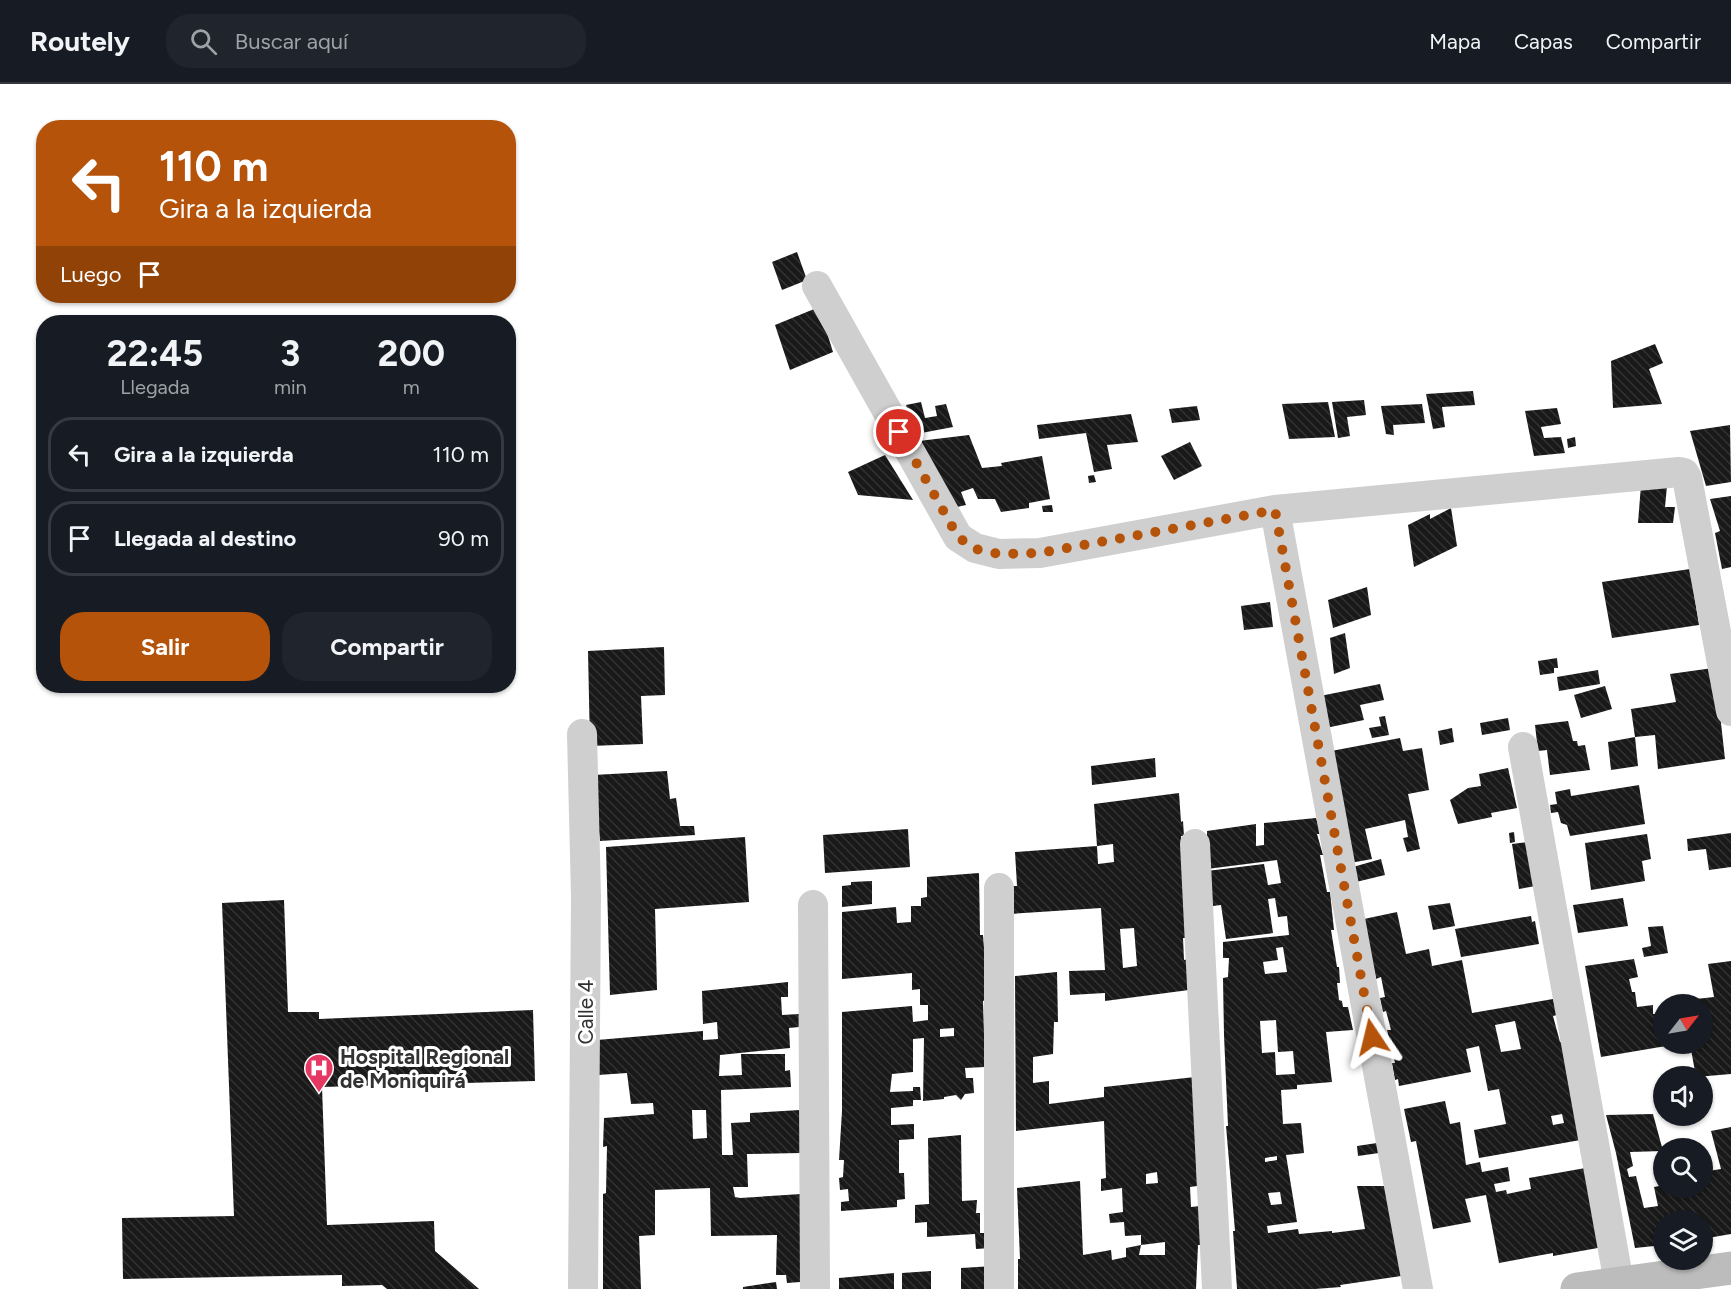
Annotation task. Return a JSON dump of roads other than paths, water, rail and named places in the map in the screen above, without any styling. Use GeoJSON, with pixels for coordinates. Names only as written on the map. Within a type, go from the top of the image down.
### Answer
{"type":"FeatureCollection","features":[{"type":"Feature","properties":{"kind":"main road"},"geometry":{"type":"LineString","coordinates":[[1577,1289],[1731,1268]]}},
{"type":"Feature","properties":{"kind":"street"},"geometry":{"type":"LineString","coordinates":[[817,286],[958,537],[975,549],[999,554],[1040,553],[1275,510],[1684,473],[1687,478],[1731,711]]}},
{"type":"Feature","properties":{"kind":"street"},"geometry":{"type":"LineString","coordinates":[[1275,510],[1418,1289]]}},
{"type":"Feature","properties":{"kind":"street","name":"Calle 4"},"geometry":{"type":"LineString","coordinates":[[582,734],[586,896],[583,1289]]}},
{"type":"Feature","properties":{"kind":"street"},"geometry":{"type":"LineString","coordinates":[[1523,747],[1619,1283]]}},
{"type":"Feature","properties":{"kind":"street"},"geometry":{"type":"LineString","coordinates":[[1195,844],[1217,1289]]}},
{"type":"Feature","properties":{"kind":"street"},"geometry":{"type":"LineString","coordinates":[[999,888],[999,1289]]}},
{"type":"Feature","properties":{"kind":"street"},"geometry":{"type":"LineString","coordinates":[[813,905],[815,1289]]}},
{"type":"Feature","properties":{"kind":"place","name":"Hospital Regional de Moniquirá"},"geometry":{"type":"Point","coordinates":[319,1094]}}]}
